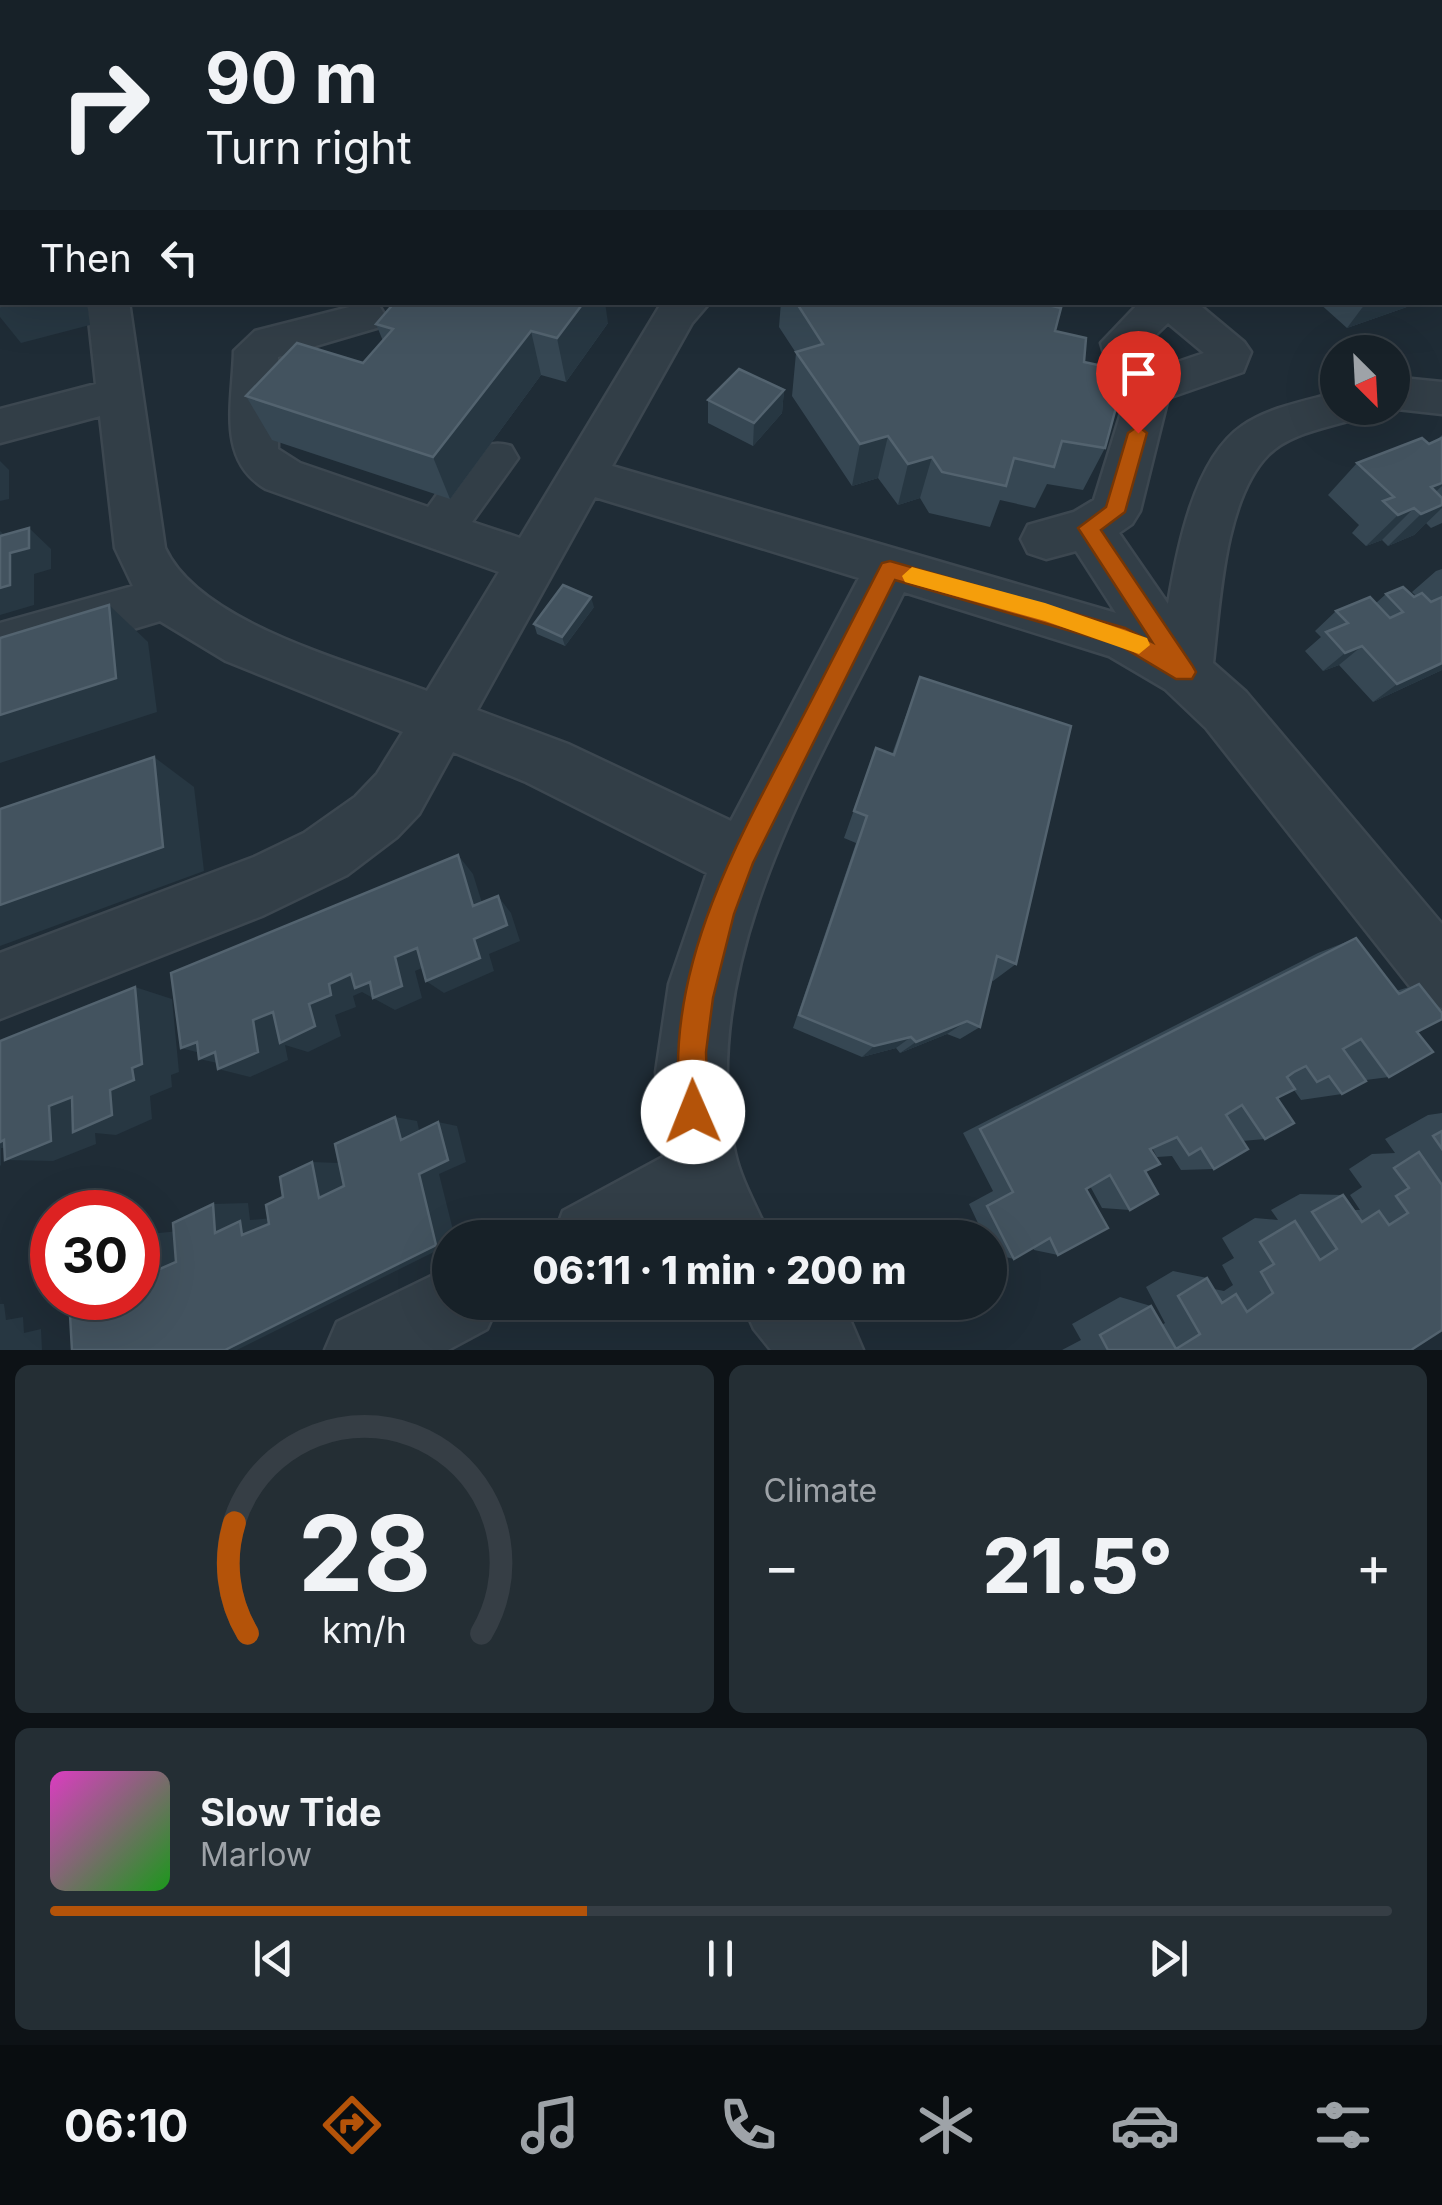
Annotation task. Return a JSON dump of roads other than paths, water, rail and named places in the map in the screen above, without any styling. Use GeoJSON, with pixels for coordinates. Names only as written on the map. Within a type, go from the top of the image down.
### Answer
{"type":"FeatureCollection","features":[{"type":"Feature","properties":{"kind":"street"},"geometry":{"type":"LineString","coordinates":[[108,305],[140,548],[150,574],[166,598],[205,626],[245,645],[438,724],[547,763],[742,858]]}},
{"type":"Feature","properties":{"kind":"street"},"geometry":{"type":"LineString","coordinates":[[0,986],[261,885],[349,842],[376,820],[398,794],[678,306]]}},
{"type":"Feature","properties":{"kind":"street"},"geometry":{"type":"LineString","coordinates":[[365,317],[270,341],[256,350],[255,452],[266,466],[283,476],[532,563]]}},
{"type":"Feature","properties":{"kind":"street"},"geometry":{"type":"LineString","coordinates":[[1159,382],[1148,394],[1114,512],[1068,534],[1184,672],[1226,710],[1442,975]]}},
{"type":"Feature","properties":{"kind":"street"},"geometry":{"type":"LineString","coordinates":[[0,426],[121,394]]}},
{"type":"Feature","properties":{"kind":"street"},"geometry":{"type":"LineString","coordinates":[[1410,395],[1442,398]]}},
{"type":"Feature","properties":{"kind":"street"},"geometry":{"type":"LineString","coordinates":[[1184,672],[1206,541],[1232,469],[1253,442],[1284,425],[1320,414]]}},
{"type":"Feature","properties":{"kind":"street"},"geometry":{"type":"LineString","coordinates":[[438,530],[494,458]]}},
{"type":"Feature","properties":{"kind":"street"},"geometry":{"type":"LineString","coordinates":[[582,475],[1125,638],[1184,672]]}},
{"type":"Feature","properties":{"kind":"street"},"geometry":{"type":"LineString","coordinates":[[662,1220],[718,1206],[693,1112],[692,1052],[699,998],[720,914],[742,858],[890,570]]}},
{"type":"Feature","properties":{"kind":"street"},"geometry":{"type":"LineString","coordinates":[[0,646],[166,598]]}},
{"type":"Feature","properties":{"kind":"street"},"geometry":{"type":"LineString","coordinates":[[365,1350],[432,1316]]}},
{"type":"Feature","properties":{"kind":"street"},"geometry":{"type":"LineString","coordinates":[[796,1320],[822,1350]]}}]}
